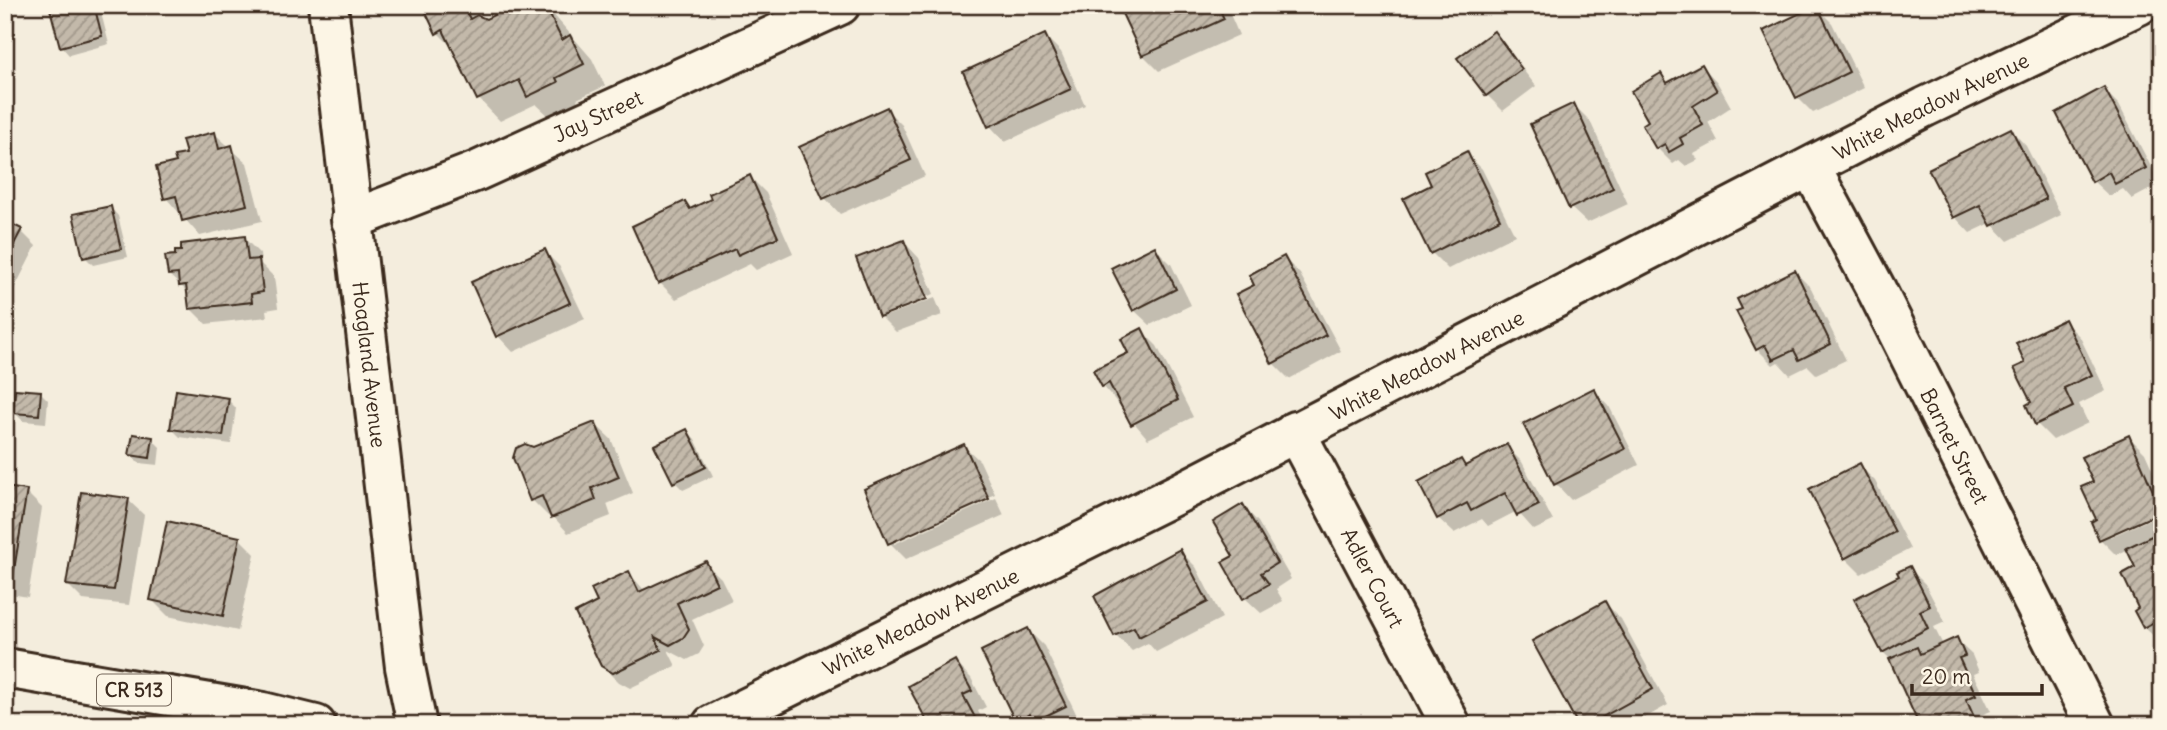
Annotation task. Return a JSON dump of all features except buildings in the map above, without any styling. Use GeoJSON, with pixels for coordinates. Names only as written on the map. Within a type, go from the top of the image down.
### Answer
{"type":"FeatureCollection","features":[{"type":"Feature","properties":{"kind":"street","name":"Hoagland Avenue"},"geometry":{"type":"LineString","coordinates":[[328,5],[405,667],[417,725]]}},
{"type":"Feature","properties":{"kind":"street","name":"Jay Street"},"geometry":{"type":"LineString","coordinates":[[351,220],[477,171],[840,5]]}},
{"type":"Feature","properties":{"kind":"street","name":"White Meadow Avenue"},"geometry":{"type":"LineString","coordinates":[[712,725],[1181,492],[1925,107],[2139,5]]}},
{"type":"Feature","properties":{"kind":"street","name":"Barnet Street"},"geometry":{"type":"LineString","coordinates":[[1811,168],[1877,291],[2095,725]]}},
{"type":"Feature","properties":{"kind":"street","name":"Adler Court"},"geometry":{"type":"LineString","coordinates":[[1295,431],[1451,725]]}},
{"type":"Feature","properties":{"kind":"street","name":"CR 513"},"geometry":{"type":"LineString","coordinates":[[5,668],[263,712],[316,725]]}}]}
